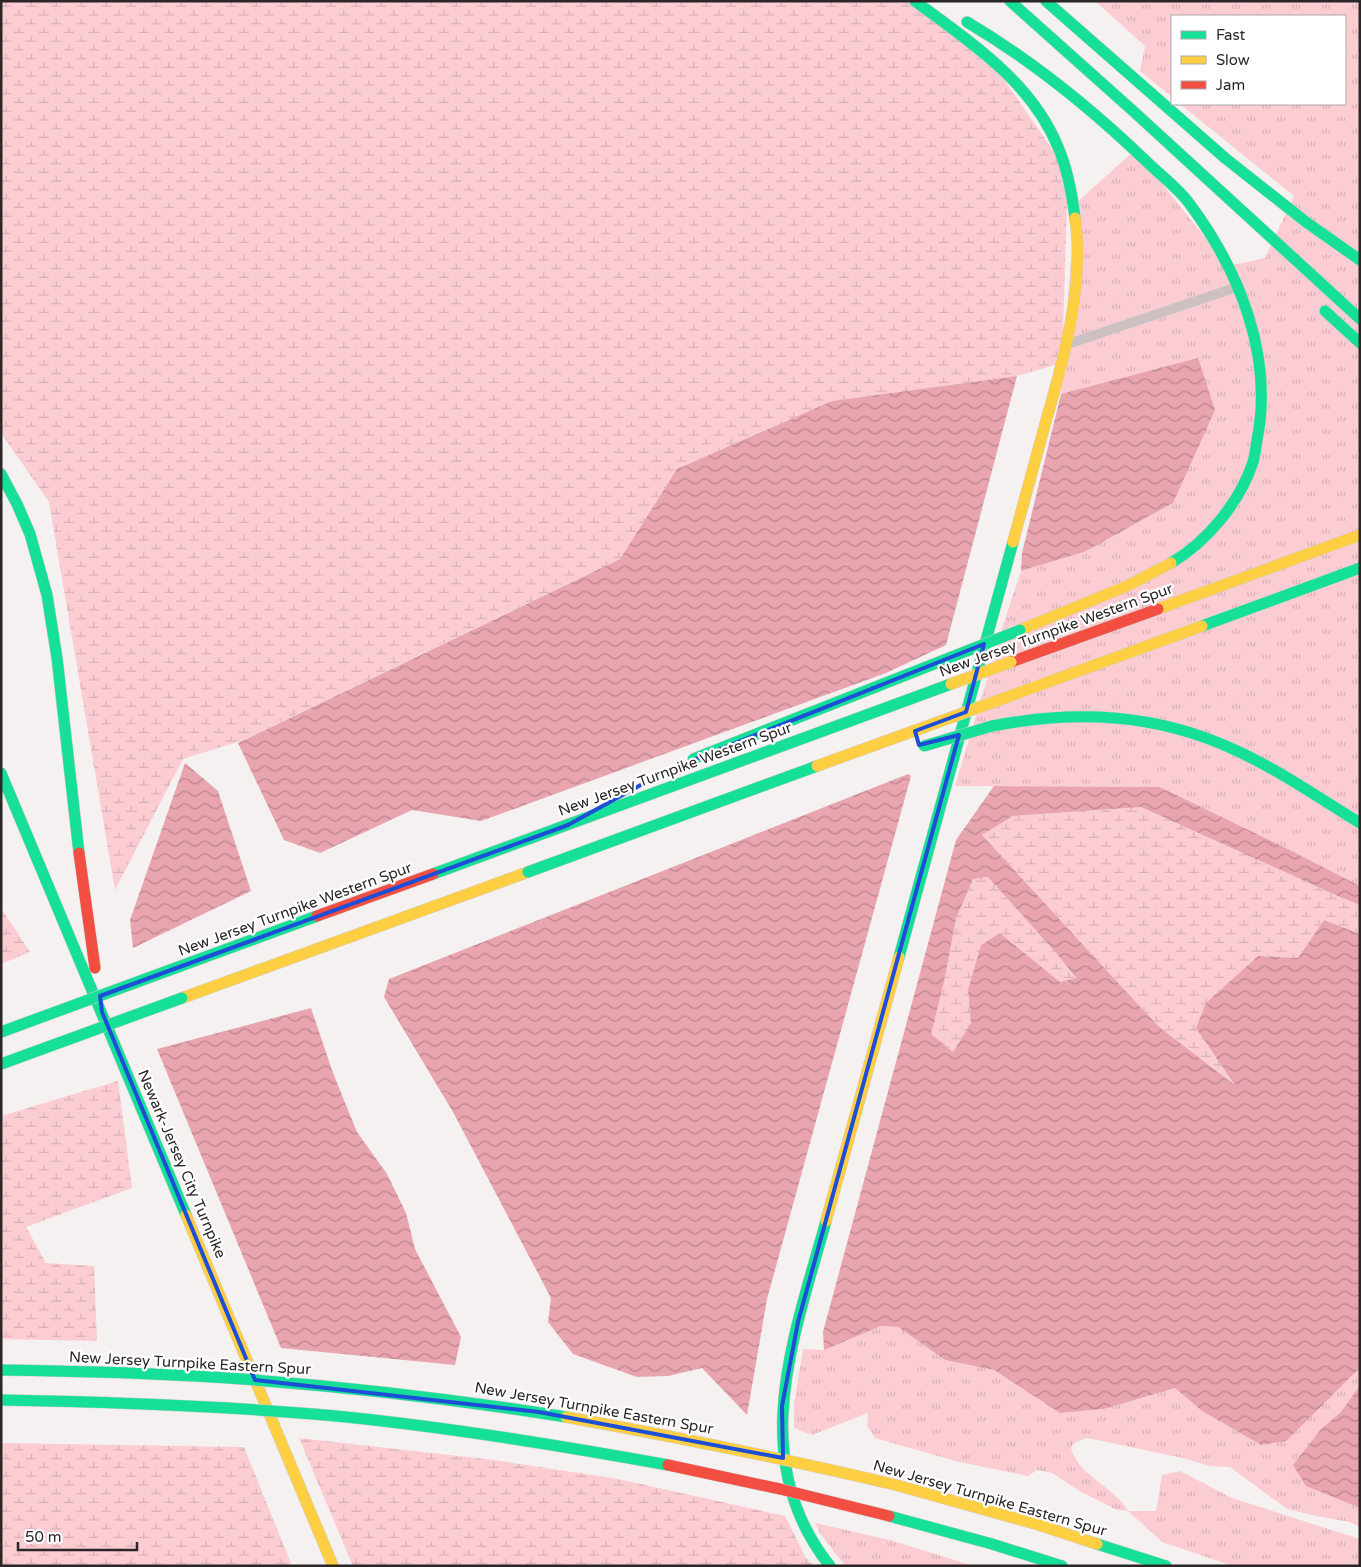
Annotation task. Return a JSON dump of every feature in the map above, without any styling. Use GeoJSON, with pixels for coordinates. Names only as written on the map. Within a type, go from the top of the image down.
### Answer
{"type":"FeatureCollection","features":[{"type":"Feature","properties":{"kind":"highway"},"geometry":{"type":"LineString","coordinates":[[830,1566],[817,1548],[800,1515],[786,1476],[783,1462],[782,1424],[787,1366],[800,1312],[1066,345],[1076,289],[1077,237],[1072,188],[1063,157],[1041,114],[1012,79],[989,58],[915,1]]}},
{"type":"Feature","properties":{"kind":"highway"},"geometry":{"type":"LineString","coordinates":[[930,1],[989,34],[1016,53],[1069,92],[1114,129],[1160,161],[1195,193]]}},
{"type":"Feature","properties":{"kind":"highway"},"geometry":{"type":"LineString","coordinates":[[1010,1],[1360,319]]}},
{"type":"Feature","properties":{"kind":"highway"},"geometry":{"type":"LineString","coordinates":[[1046,1],[1138,84],[1225,158],[1306,222],[1360,260]]}},
{"type":"Feature","properties":{"kind":"highway"},"geometry":{"type":"LineString","coordinates":[[686,762],[1132,584],[1171,564],[1203,540],[1221,521],[1236,499],[1249,474],[1258,448],[1263,404],[1261,375],[1255,345],[1237,286],[1217,245],[1193,209],[1177,190],[1114,129]]}},
{"type":"Feature","properties":{"kind":"highway"},"geometry":{"type":"LineString","coordinates":[[1316,304],[1360,344]]}},
{"type":"Feature","properties":{"kind":"highway"},"geometry":{"type":"LineString","coordinates":[[1,474],[34,540],[48,596],[80,872],[102,1012]]}},
{"type":"Feature","properties":{"kind":"highway","name":"New Jersey Turnpike Western Spur"},"geometry":{"type":"LineString","coordinates":[[1,1032],[1360,535]]}},
{"type":"Feature","properties":{"kind":"highway"},"geometry":{"type":"LineString","coordinates":[[1,1064],[1360,568]]}},
{"type":"Feature","properties":{"kind":"highway"},"geometry":{"type":"LineString","coordinates":[[915,749],[992,726],[1041,718],[1074,716],[1130,721],[1182,731],[1216,743],[1252,759],[1360,823]]}},
{"type":"Feature","properties":{"kind":"highway","name":"Newark-Jersey City Turnpike"},"geometry":{"type":"LineString","coordinates":[[1,773],[333,1566]]}},
{"type":"Feature","properties":{"kind":"highway"},"geometry":{"type":"LineString","coordinates":[[568,825],[634,788]]}},
{"type":"Feature","properties":{"kind":"highway"},"geometry":{"type":"LineString","coordinates":[[528,872],[592,860]]}},
{"type":"Feature","properties":{"kind":"highway","name":"New Jersey Turnpike Eastern Spur"},"geometry":{"type":"LineString","coordinates":[[1,1370],[123,1372],[236,1378],[357,1388],[445,1398],[539,1412],[683,1437],[896,1485],[1036,1524],[1166,1566]]}},
{"type":"Feature","properties":{"kind":"highway"},"geometry":{"type":"LineString","coordinates":[[1,1400],[105,1402],[252,1410],[435,1428],[528,1441],[655,1463],[785,1490],[992,1544],[1062,1566]]}},
{"type":"Feature","properties":{"kind":"lane"},"geometry":{"type":"LineString","coordinates":[[1066,345],[1237,286]]}},
{"type":"Feature","properties":{"kind":"highlighted area"},"geometry":{"type":"Polygon","coordinates":[[[984,644],[966,712],[915,731],[919,745],[959,735],[798,1322],[782,1406],[783,1458],[539,1412],[255,1380],[102,1012],[100,996],[568,825],[668,770],[984,644]]]}},
{"type":"Feature","properties":{"kind":"green space"},"geometry":{"type":"Polygon","coordinates":[[[1,1],[915,1],[989,58],[1068,172],[1062,363],[1017,376],[832,401],[677,469],[620,559],[241,741],[183,759],[115,890],[49,502],[1,433],[1,1]]]}},
{"type":"Feature","properties":{"kind":"green space"},"geometry":{"type":"Polygon","coordinates":[[[1095,1],[1360,1],[1360,886],[1160,787],[955,786],[1021,571],[1084,552],[1061,394],[1075,204],[1135,150],[1228,266],[1265,258],[1294,196],[1181,105],[1346,105],[1346,15],[1171,15],[1171,96],[1140,71],[1145,46],[1095,1]]]}},
{"type":"Feature","properties":{"kind":"green space"},"geometry":{"type":"Polygon","coordinates":[[[1141,807],[1360,905],[1360,934],[1324,920],[1298,958],[1258,956],[1237,1086],[1158,1026],[982,835],[1013,816],[1141,807]]]}},
{"type":"Feature","properties":{"kind":"green space"},"geometry":{"type":"Polygon","coordinates":[[[988,877],[1057,954],[1076,979],[1060,982],[1000,933],[968,990],[971,1023],[953,1052],[930,1034],[944,982],[956,919],[973,879],[988,877]]]}},
{"type":"Feature","properties":{"kind":"green space"},"geometry":{"type":"Polygon","coordinates":[[[1,908],[30,952],[1,964],[1,908]]]}},
{"type":"Feature","properties":{"kind":"green space"},"geometry":{"type":"Polygon","coordinates":[[[118,1081],[132,1188],[26,1227],[46,1263],[94,1266],[97,1341],[1,1339],[1,1116],[118,1081]]]}},
{"type":"Feature","properties":{"kind":"green space"},"geometry":{"type":"Polygon","coordinates":[[[881,1326],[898,1327],[945,1360],[994,1370],[1060,1413],[1104,1409],[1175,1388],[1202,1411],[1261,1445],[1336,1392],[1360,1368],[1360,1385],[1341,1412],[1322,1428],[1336,1498],[1360,1508],[1360,1527],[1350,1522],[1287,1509],[1230,1467],[1210,1466],[1183,1458],[1087,1438],[1074,1443],[1071,1448],[1075,1458],[1081,1467],[1122,1502],[1128,1511],[1115,1509],[1081,1492],[1052,1473],[1037,1470],[1028,1476],[959,1462],[875,1438],[867,1426],[868,1413],[812,1435],[794,1428],[794,1404],[803,1349],[824,1350],[881,1326]]]}},
{"type":"Feature","properties":{"kind":"green space"},"geometry":{"type":"Polygon","coordinates":[[[299,1438],[494,1460],[618,1479],[785,1516],[806,1558],[814,1566],[353,1566],[299,1438]]]}},
{"type":"Feature","properties":{"kind":"green space"},"geometry":{"type":"Polygon","coordinates":[[[1,1443],[244,1447],[292,1566],[1,1566],[1,1443]]]}},
{"type":"Feature","properties":{"kind":"green space"},"geometry":{"type":"Polygon","coordinates":[[[1180,1471],[1232,1498],[1360,1539],[1360,1566],[1233,1566],[1162,1542],[1128,1511],[1156,1511],[1162,1475],[1180,1471]]]}},
{"type":"Feature","properties":{"kind":"green space"},"geometry":{"type":"Polygon","coordinates":[[[815,1523],[890,1540],[974,1566],[845,1566],[820,1533],[815,1523]]]}},
{"type":"Feature","properties":{"kind":"water"},"geometry":{"type":"Polygon","coordinates":[[[1198,358],[1215,410],[1173,503],[1084,552],[1021,571],[1022,553],[1061,394],[1198,358]]]}},
{"type":"Feature","properties":{"kind":"water"},"geometry":{"type":"Polygon","coordinates":[[[1017,376],[946,645],[886,673],[481,821],[412,810],[320,853],[284,840],[238,743],[620,559],[677,469],[832,401],[1017,376]]]}},
{"type":"Feature","properties":{"kind":"water"},"geometry":{"type":"Polygon","coordinates":[[[185,763],[218,791],[251,891],[133,948],[130,920],[185,763]]]}},
{"type":"Feature","properties":{"kind":"water"},"geometry":{"type":"Polygon","coordinates":[[[908,774],[911,776],[767,1299],[747,1415],[702,1368],[668,1376],[637,1377],[573,1354],[548,1322],[551,1298],[453,1112],[384,997],[389,979],[908,774]]]}},
{"type":"Feature","properties":{"kind":"water"},"geometry":{"type":"Polygon","coordinates":[[[994,786],[1160,787],[1360,886],[1360,905],[1141,807],[1013,816],[982,835],[1158,1026],[1235,1085],[1196,1028],[1206,1003],[1258,956],[1298,958],[1324,920],[1360,934],[1360,1368],[1286,1441],[1261,1445],[1202,1411],[1175,1388],[1104,1409],[1060,1413],[994,1370],[945,1360],[898,1327],[881,1326],[824,1350],[823,1332],[956,840],[994,786]],[[988,877],[973,879],[956,919],[944,982],[931,1034],[953,1052],[971,1023],[968,990],[981,945],[1000,933],[1060,982],[1076,978],[988,877]]]}},
{"type":"Feature","properties":{"kind":"water"},"geometry":{"type":"Polygon","coordinates":[[[311,1008],[333,1073],[357,1132],[387,1174],[406,1213],[415,1249],[461,1337],[455,1365],[281,1348],[157,1049],[311,1008]]]}},
{"type":"Feature","properties":{"kind":"water"},"geometry":{"type":"Polygon","coordinates":[[[1360,1385],[1360,1508],[1306,1486],[1293,1465],[1322,1428],[1341,1412],[1360,1385]]]}},
{"type":"Feature","properties":{"kind":"traffic: fast"},"geometry":{"type":"LineString","coordinates":[[915,1],[997,65],[1032,102],[1046,123],[1058,147],[1069,182],[1075,218]]}},
{"type":"Feature","properties":{"kind":"traffic: fast"},"geometry":{"type":"LineString","coordinates":[[1010,1],[1360,319]]}},
{"type":"Feature","properties":{"kind":"traffic: fast"},"geometry":{"type":"LineString","coordinates":[[1046,1],[1225,158],[1306,222],[1360,260]]}},
{"type":"Feature","properties":{"kind":"traffic: fast"},"geometry":{"type":"LineString","coordinates":[[967,22],[1061,86],[1104,122],[1174,186],[1189,203],[1207,229],[1237,285],[1248,315],[1261,377],[1261,408],[1254,459],[1240,492],[1221,520],[1197,544],[1171,563]]}},
{"type":"Feature","properties":{"kind":"traffic: fast"},"geometry":{"type":"LineString","coordinates":[[1325,311],[1360,343]]}},
{"type":"Feature","properties":{"kind":"traffic: fast"},"geometry":{"type":"LineString","coordinates":[[1,474],[30,534],[47,595],[57,658],[79,853]]}},
{"type":"Feature","properties":{"kind":"traffic: fast"},"geometry":{"type":"LineString","coordinates":[[899,957],[1013,542]]}},
{"type":"Feature","properties":{"kind":"traffic: fast"},"geometry":{"type":"LineString","coordinates":[[1202,626],[1360,568]]}},
{"type":"Feature","properties":{"kind":"traffic: fast"},"geometry":{"type":"LineString","coordinates":[[693,759],[1020,630]]}},
{"type":"Feature","properties":{"kind":"traffic: fast"},"geometry":{"type":"LineString","coordinates":[[433,874],[951,684]]}},
{"type":"Feature","properties":{"kind":"traffic: fast"},"geometry":{"type":"LineString","coordinates":[[992,726],[1023,721],[1085,717],[1115,718],[1176,728],[1251,758],[1283,775],[1360,823]]}},
{"type":"Feature","properties":{"kind":"traffic: fast"},"geometry":{"type":"LineString","coordinates":[[924,746],[992,726]]}},
{"type":"Feature","properties":{"kind":"traffic: fast"},"geometry":{"type":"LineString","coordinates":[[528,872],[817,766]]}},
{"type":"Feature","properties":{"kind":"traffic: fast"},"geometry":{"type":"LineString","coordinates":[[1,773],[186,1215]]}},
{"type":"Feature","properties":{"kind":"traffic: fast"},"geometry":{"type":"LineString","coordinates":[[1,1032],[317,916]]}},
{"type":"Feature","properties":{"kind":"traffic: fast"},"geometry":{"type":"LineString","coordinates":[[1,1064],[182,998]]}},
{"type":"Feature","properties":{"kind":"traffic: fast"},"geometry":{"type":"LineString","coordinates":[[826,1221],[801,1309],[791,1353],[784,1397],[783,1441],[789,1484],[804,1525],[830,1566]]}},
{"type":"Feature","properties":{"kind":"traffic: fast"},"geometry":{"type":"LineString","coordinates":[[1,1370],[200,1376],[270,1381],[440,1399],[566,1417]]}},
{"type":"Feature","properties":{"kind":"traffic: fast"},"geometry":{"type":"LineString","coordinates":[[1,1400],[169,1405],[336,1416],[420,1425],[503,1437],[668,1465]]}},
{"type":"Feature","properties":{"kind":"traffic: fast"},"geometry":{"type":"LineString","coordinates":[[889,1516],[992,1544],[1062,1566]]}},
{"type":"Feature","properties":{"kind":"traffic: fast"},"geometry":{"type":"LineString","coordinates":[[1097,1544],[1166,1566]]}},
{"type":"Feature","properties":{"kind":"traffic: slow"},"geometry":{"type":"LineString","coordinates":[[1013,542],[1060,372],[1071,320],[1077,268],[1075,218]]}},
{"type":"Feature","properties":{"kind":"traffic: slow"},"geometry":{"type":"LineString","coordinates":[[1158,609],[1360,535]]}},
{"type":"Feature","properties":{"kind":"traffic: slow"},"geometry":{"type":"LineString","coordinates":[[1020,630],[1127,586],[1171,563]]}},
{"type":"Feature","properties":{"kind":"traffic: slow"},"geometry":{"type":"LineString","coordinates":[[1002,699],[1202,626]]}},
{"type":"Feature","properties":{"kind":"traffic: slow"},"geometry":{"type":"LineString","coordinates":[[951,684],[1011,662]]}},
{"type":"Feature","properties":{"kind":"traffic: slow"},"geometry":{"type":"LineString","coordinates":[[817,766],[1002,699]]}},
{"type":"Feature","properties":{"kind":"traffic: slow"},"geometry":{"type":"LineString","coordinates":[[182,998],[528,872]]}},
{"type":"Feature","properties":{"kind":"traffic: slow"},"geometry":{"type":"LineString","coordinates":[[826,1221],[899,957]]}},
{"type":"Feature","properties":{"kind":"traffic: slow"},"geometry":{"type":"LineString","coordinates":[[186,1215],[333,1566]]}},
{"type":"Feature","properties":{"kind":"traffic: slow"},"geometry":{"type":"LineString","coordinates":[[566,1417],[649,1432],[896,1485]]}},
{"type":"Feature","properties":{"kind":"traffic: slow"},"geometry":{"type":"LineString","coordinates":[[896,1485],[1036,1524],[1097,1544]]}},
{"type":"Feature","properties":{"kind":"traffic: jam"},"geometry":{"type":"LineString","coordinates":[[1011,662],[1158,609]]}},
{"type":"Feature","properties":{"kind":"traffic: jam"},"geometry":{"type":"LineString","coordinates":[[79,853],[95,968]]}},
{"type":"Feature","properties":{"kind":"traffic: jam"},"geometry":{"type":"LineString","coordinates":[[317,916],[433,874]]}},
{"type":"Feature","properties":{"kind":"traffic: jam"},"geometry":{"type":"LineString","coordinates":[[668,1465],[780,1489],[889,1516]]}}]}
